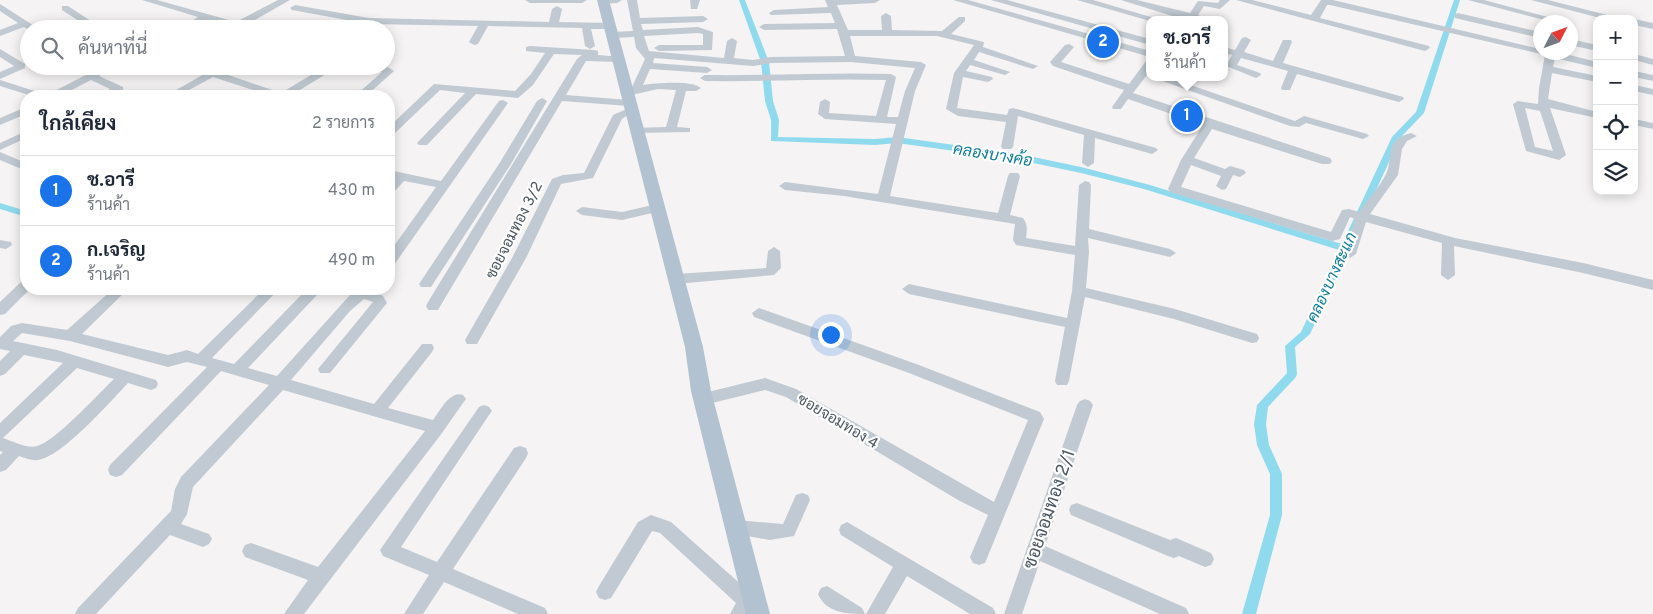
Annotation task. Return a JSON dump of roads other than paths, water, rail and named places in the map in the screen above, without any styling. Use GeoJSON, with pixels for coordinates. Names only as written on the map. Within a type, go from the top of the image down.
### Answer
{"type":"FeatureCollection","features":[{"type":"Feature","properties":{"kind":"main road"},"geometry":{"type":"LineString","coordinates":[[608,0],[610,31],[631,99],[636,130],[694,347],[704,399],[736,528],[749,605]]}},
{"type":"Feature","properties":{"kind":"street"},"geometry":{"type":"LineString","coordinates":[[0,5],[12,0]]}},
{"type":"Feature","properties":{"kind":"street"},"geometry":{"type":"LineString","coordinates":[[147,0],[221,20]]}},
{"type":"Feature","properties":{"kind":"street"},"geometry":{"type":"LineString","coordinates":[[247,20],[285,0]]}},
{"type":"Feature","properties":{"kind":"street"},"geometry":{"type":"LineString","coordinates":[[530,0],[582,0]]}},
{"type":"Feature","properties":{"kind":"street"},"geometry":{"type":"LineString","coordinates":[[631,99],[650,59],[643,51],[636,33],[632,0]]}},
{"type":"Feature","properties":{"kind":"street"},"geometry":{"type":"LineString","coordinates":[[774,13],[831,4],[875,0]]}},
{"type":"Feature","properties":{"kind":"street"},"geometry":{"type":"LineString","coordinates":[[958,0],[1146,53]]}},
{"type":"Feature","properties":{"kind":"street"},"geometry":{"type":"LineString","coordinates":[[996,0],[1146,41]]}},
{"type":"Feature","properties":{"kind":"street"},"geometry":{"type":"LineString","coordinates":[[1082,0],[1146,17]]}},
{"type":"Feature","properties":{"kind":"street"},"geometry":{"type":"LineString","coordinates":[[1126,0],[1184,16]]}},
{"type":"Feature","properties":{"kind":"street"},"geometry":{"type":"LineString","coordinates":[[1192,16],[1201,3],[1220,6],[1225,0]]}},
{"type":"Feature","properties":{"kind":"street"},"geometry":{"type":"LineString","coordinates":[[1240,0],[1425,48]]}},
{"type":"Feature","properties":{"kind":"street"},"geometry":{"type":"LineString","coordinates":[[1473,0],[1593,15]]}},
{"type":"Feature","properties":{"kind":"street"},"geometry":{"type":"LineString","coordinates":[[1536,0],[1560,10],[1593,20]]}},
{"type":"Feature","properties":{"kind":"street"},"geometry":{"type":"LineString","coordinates":[[1314,18],[1321,1],[1438,26],[1533,50]]}},
{"type":"Feature","properties":{"kind":"street"},"geometry":{"type":"LineString","coordinates":[[831,4],[851,59]]}},
{"type":"Feature","properties":{"kind":"street"},"geometry":{"type":"LineString","coordinates":[[0,5],[21,20]]}},
{"type":"Feature","properties":{"kind":"street"},"geometry":{"type":"LineString","coordinates":[[1012,15],[1019,6]]}},
{"type":"Feature","properties":{"kind":"street"},"geometry":{"type":"LineString","coordinates":[[65,8],[84,20]]}},
{"type":"Feature","properties":{"kind":"street"},"geometry":{"type":"LineString","coordinates":[[295,8],[369,20]]}},
{"type":"Feature","properties":{"kind":"street"},"geometry":{"type":"LineString","coordinates":[[554,25],[557,9]]}},
{"type":"Feature","properties":{"kind":"street"},"geometry":{"type":"LineString","coordinates":[[1560,10],[1606,9]]}},
{"type":"Feature","properties":{"kind":"street"},"geometry":{"type":"LineString","coordinates":[[571,25],[572,14]]}},
{"type":"Feature","properties":{"kind":"street"},"geometry":{"type":"LineString","coordinates":[[201,20],[208,16]]}},
{"type":"Feature","properties":{"kind":"street"},"geometry":{"type":"LineString","coordinates":[[886,16],[887,33]]}},
{"type":"Feature","properties":{"kind":"street"},"geometry":{"type":"LineString","coordinates":[[1458,16],[1533,33]]}},
{"type":"Feature","properties":{"kind":"street"},"geometry":{"type":"LineString","coordinates":[[635,21],[703,19]]}},
{"type":"Feature","properties":{"kind":"street"},"geometry":{"type":"LineString","coordinates":[[945,34],[962,19]]}},
{"type":"Feature","properties":{"kind":"street"},"geometry":{"type":"LineString","coordinates":[[395,21],[571,25],[636,33],[704,30],[708,32],[710,47],[643,51]]}},
{"type":"Feature","properties":{"kind":"street"},"geometry":{"type":"LineString","coordinates":[[474,42],[485,23]]}},
{"type":"Feature","properties":{"kind":"street"},"geometry":{"type":"LineString","coordinates":[[1638,23],[1653,26]]}},
{"type":"Feature","properties":{"kind":"street"},"geometry":{"type":"LineString","coordinates":[[586,26],[590,46]]}},
{"type":"Feature","properties":{"kind":"street"},"geometry":{"type":"LineString","coordinates":[[1084,36],[1090,26]]}},
{"type":"Feature","properties":{"kind":"street"},"geometry":{"type":"LineString","coordinates":[[764,27],[945,34],[1033,66]]}},
{"type":"Feature","properties":{"kind":"street"},"geometry":{"type":"LineString","coordinates":[[0,33],[20,28]]}},
{"type":"Feature","properties":{"kind":"street"},"geometry":{"type":"LineString","coordinates":[[1246,40],[1232,68],[1256,75]]}},
{"type":"Feature","properties":{"kind":"street"},"geometry":{"type":"LineString","coordinates":[[729,60],[732,41]]}},
{"type":"Feature","properties":{"kind":"street"},"geometry":{"type":"LineString","coordinates":[[1277,64],[1287,42]]}},
{"type":"Feature","properties":{"kind":"street"},"geometry":{"type":"LineString","coordinates":[[1578,44],[1593,47]]}},
{"type":"Feature","properties":{"kind":"street"},"geometry":{"type":"LineString","coordinates":[[978,46],[1017,54]]}},
{"type":"Feature","properties":{"kind":"street"},"geometry":{"type":"LineString","coordinates":[[978,46],[959,73],[952,97],[953,111],[1010,119]]}},
{"type":"Feature","properties":{"kind":"street"},"geometry":{"type":"LineString","coordinates":[[1069,48],[1055,62],[1057,64],[1209,124],[1326,161]]}},
{"type":"Feature","properties":{"kind":"street"},"geometry":{"type":"LineString","coordinates":[[530,49],[618,56]]}},
{"type":"Feature","properties":{"kind":"street"},"geometry":{"type":"LineString","coordinates":[[395,127],[438,86],[517,96],[535,75],[551,51]]}},
{"type":"Feature","properties":{"kind":"street"},"geometry":{"type":"LineString","coordinates":[[643,51],[764,62],[851,59],[921,65],[910,90],[900,139],[883,199]]}},
{"type":"Feature","properties":{"kind":"street"},"geometry":{"type":"LineString","coordinates":[[1228,51],[1399,99]]}},
{"type":"Feature","properties":{"kind":"street"},"geometry":{"type":"LineString","coordinates":[[0,52],[20,65]]}},
{"type":"Feature","properties":{"kind":"street"},"geometry":{"type":"LineString","coordinates":[[433,306],[585,58],[618,56]]}},
{"type":"Feature","properties":{"kind":"street"},"geometry":{"type":"LineString","coordinates":[[1638,58],[1653,62]]}},
{"type":"Feature","properties":{"kind":"street"},"geometry":{"type":"LineString","coordinates":[[1547,60],[1549,69],[1544,105],[1560,155],[1538,152],[1529,146],[1518,104],[1544,105],[1593,114]]}},
{"type":"Feature","properties":{"kind":"street"},"geometry":{"type":"LineString","coordinates":[[1576,60],[1593,64]]}},
{"type":"Feature","properties":{"kind":"street"},"geometry":{"type":"LineString","coordinates":[[967,61],[1005,72]]}},
{"type":"Feature","properties":{"kind":"street"},"geometry":{"type":"LineString","coordinates":[[0,76],[20,66]]}},
{"type":"Feature","properties":{"kind":"street"},"geometry":{"type":"LineString","coordinates":[[646,66],[767,79],[826,75],[891,77],[881,119]]}},
{"type":"Feature","properties":{"kind":"street"},"geometry":{"type":"LineString","coordinates":[[1286,88],[1294,69]]}},
{"type":"Feature","properties":{"kind":"street"},"geometry":{"type":"LineString","coordinates":[[1549,69],[1593,78]]}},
{"type":"Feature","properties":{"kind":"street"},"geometry":{"type":"LineString","coordinates":[[560,98],[631,99],[658,86],[682,87],[698,92],[706,71]]}},
{"type":"Feature","properties":{"kind":"street"},"geometry":{"type":"LineString","coordinates":[[959,73],[988,79]]}},
{"type":"Feature","properties":{"kind":"street"},"geometry":{"type":"LineString","coordinates":[[1117,107],[1146,74]]}},
{"type":"Feature","properties":{"kind":"street"},"geometry":{"type":"LineString","coordinates":[[181,90],[210,75]]}},
{"type":"Feature","properties":{"kind":"street"},"geometry":{"type":"LineString","coordinates":[[215,75],[263,90]]}},
{"type":"Feature","properties":{"kind":"street"},"geometry":{"type":"LineString","coordinates":[[292,90],[318,75]]}},
{"type":"Feature","properties":{"kind":"street"},"geometry":{"type":"LineString","coordinates":[[367,90],[384,75]]}},
{"type":"Feature","properties":{"kind":"street"},"geometry":{"type":"LineString","coordinates":[[1638,75],[1653,78]]}},
{"type":"Feature","properties":{"kind":"street"},"geometry":{"type":"LineString","coordinates":[[64,90],[91,76],[119,89],[117,90]]}},
{"type":"Feature","properties":{"kind":"street"},"geometry":{"type":"LineString","coordinates":[[1168,81],[1294,124],[1299,124],[1304,119],[1363,136]]}},
{"type":"Feature","properties":{"kind":"street"},"geometry":{"type":"LineString","coordinates":[[0,83],[23,90]]}},
{"type":"Feature","properties":{"kind":"street"},"geometry":{"type":"LineString","coordinates":[[671,129],[682,87]]}},
{"type":"Feature","properties":{"kind":"street"},"geometry":{"type":"LineString","coordinates":[[1638,89],[1653,92]]}},
{"type":"Feature","properties":{"kind":"street"},"geometry":{"type":"LineString","coordinates":[[423,143],[473,91]]}},
{"type":"Feature","properties":{"kind":"street","name":"ซอยจอมทอง 3/2"},"geometry":{"type":"LineString","coordinates":[[472,340],[519,258],[556,182],[565,178],[583,178],[589,175],[616,117],[631,99]]}},
{"type":"Feature","properties":{"kind":"street"},"geometry":{"type":"LineString","coordinates":[[426,284],[505,164],[542,101]]}},
{"type":"Feature","properties":{"kind":"street"},"geometry":{"type":"LineString","coordinates":[[825,102],[823,114],[825,116],[904,121]]}},
{"type":"Feature","properties":{"kind":"street"},"geometry":{"type":"LineString","coordinates":[[395,253],[442,185],[503,103]]}},
{"type":"Feature","properties":{"kind":"street"},"geometry":{"type":"LineString","coordinates":[[1007,147],[1010,119],[1013,111],[1152,150]]}},
{"type":"Feature","properties":{"kind":"street"},"geometry":{"type":"LineString","coordinates":[[0,122],[20,113]]}},
{"type":"Feature","properties":{"kind":"street"},"geometry":{"type":"LineString","coordinates":[[1638,123],[1653,126]]}},
{"type":"Feature","properties":{"kind":"street"},"geometry":{"type":"LineString","coordinates":[[1209,124],[1173,187],[1177,191],[1332,237],[1335,236],[1346,213],[1448,241],[1583,268],[1653,285]]}},
{"type":"Feature","properties":{"kind":"street"},"geometry":{"type":"LineString","coordinates":[[636,130],[686,130]]}},
{"type":"Feature","properties":{"kind":"street"},"geometry":{"type":"LineString","coordinates":[[1088,163],[1090,132]]}},
{"type":"Feature","properties":{"kind":"street"},"geometry":{"type":"LineString","coordinates":[[1350,254],[1357,215],[1392,175],[1396,149],[1403,139],[1411,136]]}},
{"type":"Feature","properties":{"kind":"street"},"geometry":{"type":"LineString","coordinates":[[0,147],[20,137]]}},
{"type":"Feature","properties":{"kind":"street"},"geometry":{"type":"LineString","coordinates":[[0,156],[20,165]]}},
{"type":"Feature","properties":{"kind":"street"},"geometry":{"type":"LineString","coordinates":[[1187,160],[1234,173],[1222,186]]}},
{"type":"Feature","properties":{"kind":"street"},"geometry":{"type":"LineString","coordinates":[[505,164],[519,165]]}},
{"type":"Feature","properties":{"kind":"street"},"geometry":{"type":"LineString","coordinates":[[395,175],[442,185]]}},
{"type":"Feature","properties":{"kind":"street"},"geometry":{"type":"LineString","coordinates":[[395,183],[401,176]]}},
{"type":"Feature","properties":{"kind":"street"},"geometry":{"type":"LineString","coordinates":[[1003,218],[1014,176]]}},
{"type":"Feature","properties":{"kind":"street"},"geometry":{"type":"LineString","coordinates":[[1062,381],[1079,291],[1083,252],[1085,185]]}},
{"type":"Feature","properties":{"kind":"street"},"geometry":{"type":"LineString","coordinates":[[785,186],[844,192],[1003,218],[1021,222],[1019,240],[1021,242],[1083,252]]}},
{"type":"Feature","properties":{"kind":"street"},"geometry":{"type":"LineString","coordinates":[[582,211],[622,216],[657,208]]}},
{"type":"Feature","properties":{"kind":"street"},"geometry":{"type":"LineString","coordinates":[[1083,232],[1170,253]]}},
{"type":"Feature","properties":{"kind":"street"},"geometry":{"type":"LineString","coordinates":[[1448,241],[1448,275]]}},
{"type":"Feature","properties":{"kind":"street"},"geometry":{"type":"LineString","coordinates":[[676,279],[769,272],[774,268],[774,251]]}},
{"type":"Feature","properties":{"kind":"street"},"geometry":{"type":"LineString","coordinates":[[909,289],[1073,324]]}},
{"type":"Feature","properties":{"kind":"street"},"geometry":{"type":"LineString","coordinates":[[0,310],[20,291]]}},
{"type":"Feature","properties":{"kind":"street"},"geometry":{"type":"LineString","coordinates":[[1079,291],[1175,314],[1252,338]]}},
{"type":"Feature","properties":{"kind":"street"},"geometry":{"type":"LineString","coordinates":[[70,336],[114,295]]}},
{"type":"Feature","properties":{"kind":"street"},"geometry":{"type":"LineString","coordinates":[[201,360],[266,295]]}},
{"type":"Feature","properties":{"kind":"street"},"geometry":{"type":"LineString","coordinates":[[237,370],[309,295]]}},
{"type":"Feature","properties":{"kind":"street"},"geometry":{"type":"LineString","coordinates":[[84,614],[179,514],[183,489],[187,482],[281,382],[345,307],[360,295]]}},
{"type":"Feature","properties":{"kind":"street"},"geometry":{"type":"LineString","coordinates":[[326,369],[380,303],[372,295]]}},
{"type":"Feature","properties":{"kind":"street"},"geometry":{"type":"LineString","coordinates":[[760,313],[1036,416],[979,557]]}},
{"type":"Feature","properties":{"kind":"street"},"geometry":{"type":"LineString","coordinates":[[1,344],[20,328],[70,336],[168,361],[187,356],[437,428]]}},
{"type":"Feature","properties":{"kind":"street"},"geometry":{"type":"LineString","coordinates":[[1,344],[20,350],[75,361],[151,384]]}},
{"type":"Feature","properties":{"kind":"street"},"geometry":{"type":"LineString","coordinates":[[378,410],[427,348]]}},
{"type":"Feature","properties":{"kind":"street"},"geometry":{"type":"LineString","coordinates":[[0,370],[20,350]]}},
{"type":"Feature","properties":{"kind":"street"},"geometry":{"type":"LineString","coordinates":[[0,433],[75,361]]}},
{"type":"Feature","properties":{"kind":"street"},"geometry":{"type":"LineString","coordinates":[[116,470],[218,365]]}},
{"type":"Feature","properties":{"kind":"street"},"geometry":{"type":"LineString","coordinates":[[0,444],[36,453],[44,451],[58,441],[125,377]]}},
{"type":"Feature","properties":{"kind":"street","name":"ซอยจอมทอง 4"},"geometry":{"type":"LineString","coordinates":[[704,399],[765,384],[791,393],[964,495],[998,512]]}},
{"type":"Feature","properties":{"kind":"street"},"geometry":{"type":"LineString","coordinates":[[293,614],[458,399]]}},
{"type":"Feature","properties":{"kind":"street","name":"ซอยจอมทอง 2/1"},"geometry":{"type":"LineString","coordinates":[[1014,614],[1085,405]]}},
{"type":"Feature","properties":{"kind":"street"},"geometry":{"type":"LineString","coordinates":[[484,411],[389,548],[390,552],[441,570],[540,614]]}},
{"type":"Feature","properties":{"kind":"street"},"geometry":{"type":"LineString","coordinates":[[0,465],[16,449]]}},
{"type":"Feature","properties":{"kind":"street"},"geometry":{"type":"LineString","coordinates":[[413,614],[520,453]]}},
{"type":"Feature","properties":{"kind":"street"},"geometry":{"type":"LineString","coordinates":[[736,528],[770,532],[788,531],[802,500]]}},
{"type":"Feature","properties":{"kind":"street"},"geometry":{"type":"LineString","coordinates":[[1078,510],[1205,559]]}},
{"type":"Feature","properties":{"kind":"street"},"geometry":{"type":"LineString","coordinates":[[605,592],[644,527],[652,523],[665,527],[749,605]]}},
{"type":"Feature","properties":{"kind":"street"},"geometry":{"type":"LineString","coordinates":[[167,528],[202,539]]}},
{"type":"Feature","properties":{"kind":"street"},"geometry":{"type":"LineString","coordinates":[[846,530],[987,614]]}},
{"type":"Feature","properties":{"kind":"street"},"geometry":{"type":"LineString","coordinates":[[1035,550],[1180,614]]}},
{"type":"Feature","properties":{"kind":"street"},"geometry":{"type":"LineString","coordinates":[[251,552],[322,577]]}},
{"type":"Feature","properties":{"kind":"street"},"geometry":{"type":"LineString","coordinates":[[875,614],[904,565]]}},
{"type":"Feature","properties":{"kind":"street"},"geometry":{"type":"LineString","coordinates":[[827,594],[856,614]]}},
{"type":"Feature","properties":{"kind":"waterway","name":"คลองบางค้อ"},"geometry":{"type":"LineString","coordinates":[[742,0],[765,62],[769,101],[775,120],[774,139],[875,142],[897,140],[1019,157],[1147,187],[1344,248]]}},
{"type":"Feature","properties":{"kind":"waterway","name":"คลองบางสะแก"},"geometry":{"type":"LineString","coordinates":[[1249,614],[1276,515],[1276,474],[1263,445],[1260,424],[1263,405],[1292,374],[1290,346],[1305,334],[1396,137],[1420,113],[1457,0]]}},
{"type":"Feature","properties":{"kind":"waterway"},"geometry":{"type":"LineString","coordinates":[[0,206],[20,212]]}},
{"type":"Feature","properties":{"kind":"place","name":"ก.เจริญ"},"geometry":{"type":"Point","coordinates":[1103,42]}},
{"type":"Feature","properties":{"kind":"place","name":"ช.อารี"},"geometry":{"type":"Point","coordinates":[1187,116]}}]}
